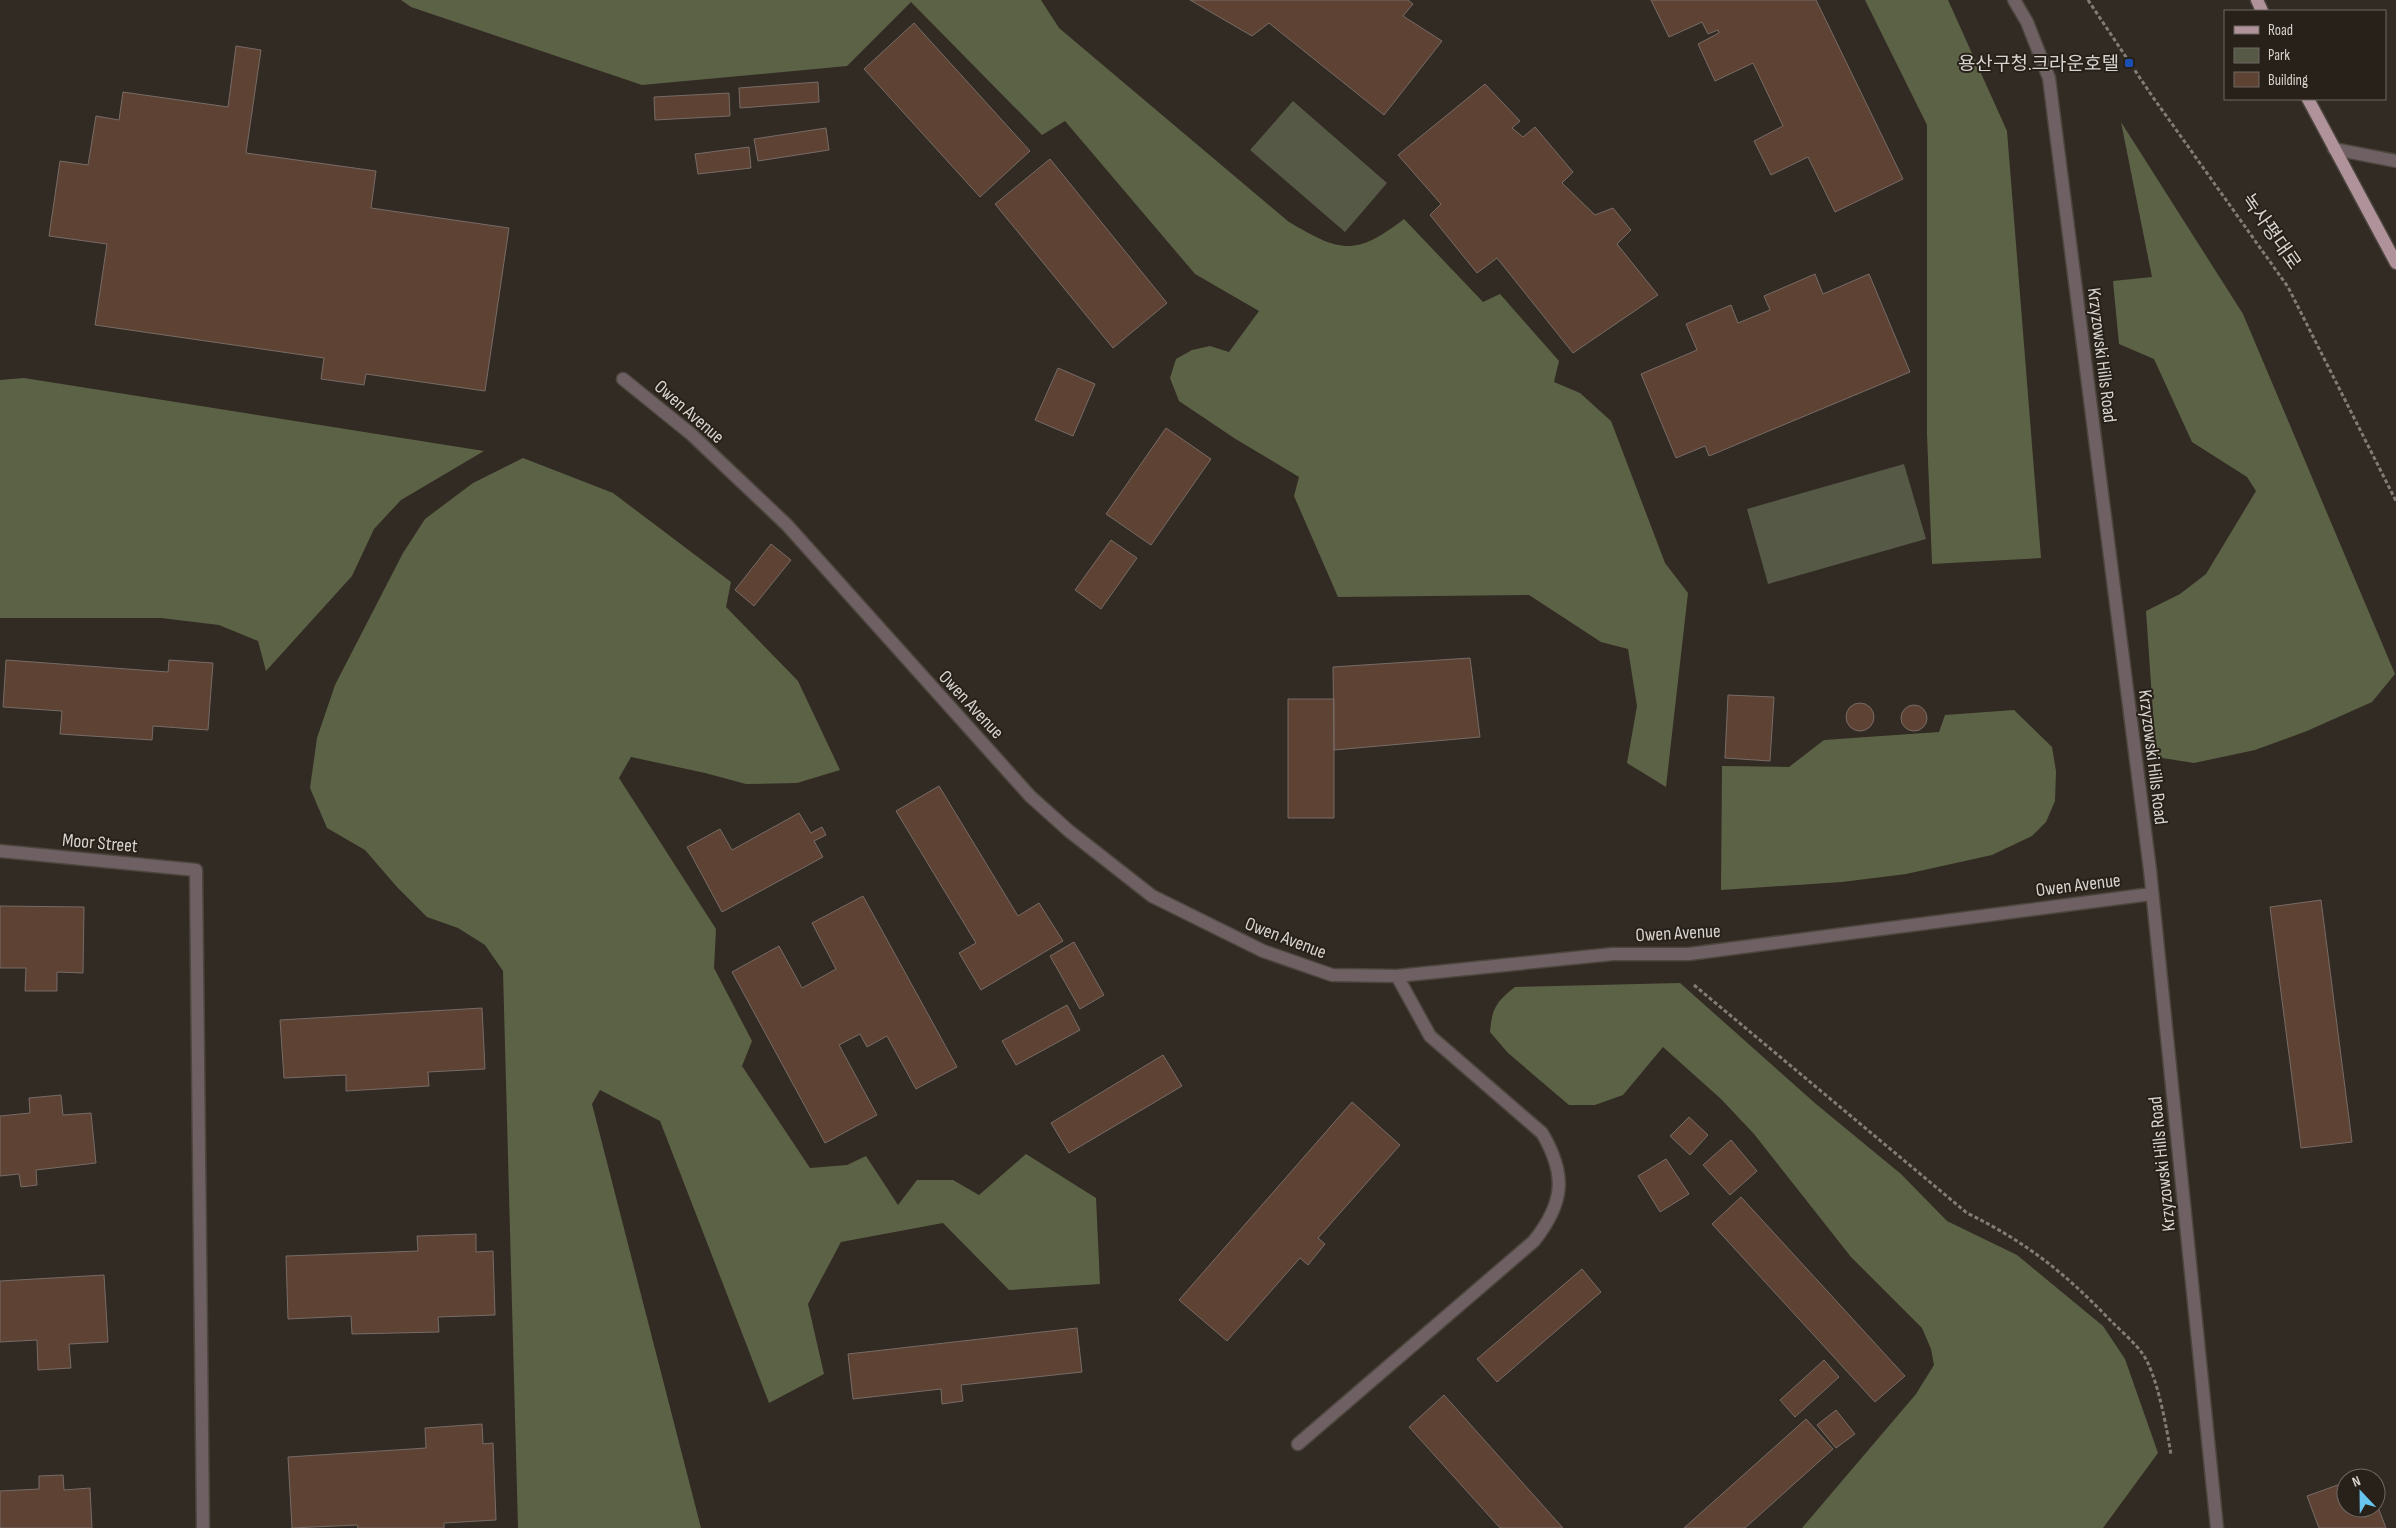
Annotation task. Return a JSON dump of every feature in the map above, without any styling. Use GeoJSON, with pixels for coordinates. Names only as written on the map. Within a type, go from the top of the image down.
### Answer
{"type":"FeatureCollection","features":[{"type":"Feature","properties":{"kind":"main road"},"geometry":{"type":"LineString","coordinates":[[2309,100],[2396,263]]}},
{"type":"Feature","properties":{"kind":"street","name":"Krzyzowski Hills Road"},"geometry":{"type":"LineString","coordinates":[[2014,0],[2027,22],[2049,78],[2150,870],[2217,1528]]}},
{"type":"Feature","properties":{"kind":"street"},"geometry":{"type":"LineString","coordinates":[[2334,149],[2396,161]]}},
{"type":"Feature","properties":{"kind":"street","name":"Owen Avenue"},"geometry":{"type":"LineString","coordinates":[[623,379],[690,434],[786,525],[1030,796],[1068,831],[1152,896],[1263,951],[1332,975],[1397,976],[1614,954],[1689,954],[2151,894]]}},
{"type":"Feature","properties":{"kind":"street","name":"Moor Street"},"geometry":{"type":"LineString","coordinates":[[0,851],[196,870],[203,1528]]}},
{"type":"Feature","properties":{"kind":"street"},"geometry":{"type":"LineString","coordinates":[[1298,1444],[1534,1241],[1556,1206],[1560,1190],[1552,1148],[1542,1133],[1430,1036],[1397,976]]}},
{"type":"Feature","properties":{"kind":"path","name":"녹사평대로"},"geometry":{"type":"LineString","coordinates":[[2088,0],[2150,93],[2288,287],[2396,501]]}},
{"type":"Feature","properties":{"kind":"path"},"geometry":{"type":"LineString","coordinates":[[1694,985],[1967,1213],[2004,1231],[2027,1246],[2082,1291],[2143,1354],[2154,1382],[2171,1455]]}},
{"type":"Feature","properties":{"kind":"green space"},"geometry":{"type":"Polygon","coordinates":[[[401,0],[1041,0],[1059,28],[1289,222],[1322,240],[1347,246],[1360,245],[1373,240],[1404,219],[1483,302],[1500,294],[1559,361],[1554,382],[1580,393],[1611,421],[1665,563],[1688,593],[1666,787],[1627,763],[1637,706],[1628,649],[1601,642],[1529,595],[1338,597],[1294,496],[1299,477],[1234,438],[1179,401],[1170,378],[1176,359],[1192,350],[1210,346],[1229,352],[1259,311],[1195,274],[1065,121],[1042,135],[911,2],[847,66],[642,85],[411,7],[401,0]]]}},
{"type":"Feature","properties":{"kind":"green space"},"geometry":{"type":"Polygon","coordinates":[[[1865,0],[1948,0],[2007,131],[2041,558],[1932,564],[1927,434],[1927,125],[1865,0]]]}},
{"type":"Feature","properties":{"kind":"green space"},"geometry":{"type":"Polygon","coordinates":[[[1293,101],[1387,183],[1345,232],[1250,150],[1293,101]]]}},
{"type":"Feature","properties":{"kind":"green space"},"geometry":{"type":"Polygon","coordinates":[[[2121,122],[2243,314],[2395,674],[2372,702],[2307,731],[2255,750],[2194,763],[2156,757],[2146,611],[2180,594],[2206,574],[2256,491],[2247,477],[2192,442],[2154,359],[2119,344],[2113,281],[2152,277],[2121,122]]]}},
{"type":"Feature","properties":{"kind":"green space"},"geometry":{"type":"Polygon","coordinates":[[[24,378],[484,451],[401,500],[374,529],[352,576],[266,671],[258,641],[219,625],[161,618],[0,618],[0,380],[24,378]]]}},
{"type":"Feature","properties":{"kind":"green space"},"geometry":{"type":"Polygon","coordinates":[[[523,458],[613,493],[731,582],[726,607],[798,681],[840,770],[797,783],[746,784],[631,757],[619,778],[716,929],[714,968],[752,1041],[742,1066],[810,1168],[847,1165],[866,1156],[898,1205],[917,1180],[953,1180],[979,1195],[1026,1154],[1096,1198],[1100,1284],[1009,1290],[943,1223],[841,1242],[808,1304],[824,1374],[769,1403],[660,1121],[600,1090],[592,1104],[701,1528],[518,1528],[503,971],[485,945],[458,928],[427,917],[397,887],[365,850],[327,828],[310,788],[317,738],[335,685],[403,553],[425,519],[473,483],[523,458]]]}},
{"type":"Feature","properties":{"kind":"green space"},"geometry":{"type":"Polygon","coordinates":[[[1904,464],[1926,539],[1768,584],[1747,509],[1904,464]]]}},
{"type":"Feature","properties":{"kind":"green space"},"geometry":{"type":"Polygon","coordinates":[[[2014,710],[2052,747],[2056,771],[2055,801],[2046,822],[2032,836],[1992,855],[1906,874],[1842,882],[1721,890],[1722,766],[1789,767],[1824,740],[1939,732],[1945,715],[2014,710]]]}},
{"type":"Feature","properties":{"kind":"green space"},"geometry":{"type":"Polygon","coordinates":[[[1680,983],[1816,1104],[1901,1174],[1947,1221],[2017,1255],[2103,1326],[2125,1359],[2158,1453],[2103,1528],[1802,1528],[1916,1394],[1934,1365],[1931,1349],[1922,1328],[1851,1257],[1754,1134],[1721,1099],[1663,1047],[1623,1095],[1595,1105],[1569,1105],[1508,1053],[1490,1032],[1496,1006],[1515,987],[1680,983]]]}},
{"type":"Feature","properties":{"kind":"building"},"geometry":{"type":"Polygon","coordinates":[[[1190,0],[1408,0],[1413,4],[1403,16],[1442,41],[1384,115],[1269,23],[1252,36],[1190,0]]]}},
{"type":"Feature","properties":{"kind":"building"},"geometry":{"type":"Polygon","coordinates":[[[1651,0],[1816,0],[1903,179],[1835,212],[1808,157],[1771,175],[1754,141],[1783,126],[1753,63],[1715,81],[1698,44],[1719,33],[1718,30],[1708,34],[1702,22],[1669,37],[1651,0]]]}},
{"type":"Feature","properties":{"kind":"building"},"geometry":{"type":"Polygon","coordinates":[[[914,23],[1030,151],[980,197],[864,69],[914,23]]]}},
{"type":"Feature","properties":{"kind":"building"},"geometry":{"type":"Polygon","coordinates":[[[236,46],[261,50],[246,153],[376,171],[371,208],[509,228],[485,391],[366,374],[364,385],[321,379],[324,358],[95,325],[107,244],[49,236],[60,161],[88,165],[96,116],[119,120],[123,92],[228,107],[236,46]]]}},
{"type":"Feature","properties":{"kind":"building"},"geometry":{"type":"Polygon","coordinates":[[[818,82],[819,102],[740,108],[739,88],[818,82]]]}},
{"type":"Feature","properties":{"kind":"building"},"geometry":{"type":"Polygon","coordinates":[[[1485,84],[1520,121],[1512,128],[1523,137],[1535,127],[1573,172],[1562,183],[1595,215],[1613,208],[1631,230],[1617,244],[1658,295],[1573,353],[1497,258],[1477,273],[1430,215],[1441,204],[1398,155],[1485,84]]]}},
{"type":"Feature","properties":{"kind":"building"},"geometry":{"type":"Polygon","coordinates":[[[729,93],[730,116],[655,120],[654,97],[729,93]]]}},
{"type":"Feature","properties":{"kind":"building"},"geometry":{"type":"Polygon","coordinates":[[[826,128],[829,150],[758,161],[754,139],[826,128]]]}},
{"type":"Feature","properties":{"kind":"building"},"geometry":{"type":"Polygon","coordinates":[[[749,147],[751,168],[698,174],[695,154],[749,147]]]}},
{"type":"Feature","properties":{"kind":"building"},"geometry":{"type":"Polygon","coordinates":[[[1050,159],[1167,303],[1113,348],[995,204],[1050,159]]]}},
{"type":"Feature","properties":{"kind":"building"},"geometry":{"type":"Polygon","coordinates":[[[1815,274],[1823,294],[1869,274],[1910,372],[1709,456],[1705,446],[1676,458],[1641,374],[1697,350],[1686,324],[1731,305],[1738,323],[1770,310],[1764,296],[1815,274]]]}},
{"type":"Feature","properties":{"kind":"building"},"geometry":{"type":"Polygon","coordinates":[[[1058,368],[1095,384],[1073,436],[1035,420],[1058,368]]]}},
{"type":"Feature","properties":{"kind":"building"},"geometry":{"type":"Polygon","coordinates":[[[1166,428],[1211,459],[1151,545],[1106,514],[1166,428]]]}},
{"type":"Feature","properties":{"kind":"building"},"geometry":{"type":"Polygon","coordinates":[[[1111,540],[1137,558],[1101,609],[1075,590],[1111,540]]]}},
{"type":"Feature","properties":{"kind":"building"},"geometry":{"type":"Polygon","coordinates":[[[771,544],[791,560],[754,606],[735,590],[771,544]]]}},
{"type":"Feature","properties":{"kind":"building"},"geometry":{"type":"Polygon","coordinates":[[[1470,658],[1480,737],[1334,750],[1333,667],[1470,658]]]}},
{"type":"Feature","properties":{"kind":"building"},"geometry":{"type":"Polygon","coordinates":[[[6,660],[168,672],[169,660],[213,663],[208,730],[153,726],[152,740],[60,734],[62,711],[3,707],[6,660]]]}},
{"type":"Feature","properties":{"kind":"building"},"geometry":{"type":"Polygon","coordinates":[[[1728,695],[1774,697],[1770,761],[1725,758],[1728,695]]]}},
{"type":"Feature","properties":{"kind":"building"},"geometry":{"type":"Polygon","coordinates":[[[1288,699],[1334,699],[1334,818],[1288,818],[1288,699]]]}},
{"type":"Feature","properties":{"kind":"building"},"geometry":{"type":"Polygon","coordinates":[[[1860,703],[1870,707],[1874,717],[1870,727],[1860,731],[1850,727],[1846,717],[1850,707],[1860,703]]]}},
{"type":"Feature","properties":{"kind":"building"},"geometry":{"type":"Polygon","coordinates":[[[1914,705],[1923,709],[1927,718],[1923,727],[1914,731],[1905,727],[1901,718],[1905,709],[1914,705]]]}},
{"type":"Feature","properties":{"kind":"building"},"geometry":{"type":"Polygon","coordinates":[[[939,786],[1018,916],[1039,903],[1063,941],[981,990],[959,953],[976,943],[896,811],[939,786]]]}},
{"type":"Feature","properties":{"kind":"building"},"geometry":{"type":"Polygon","coordinates":[[[799,813],[811,833],[822,827],[826,835],[814,841],[823,857],[722,912],[687,847],[720,829],[732,850],[799,813]]]}},
{"type":"Feature","properties":{"kind":"building"},"geometry":{"type":"Polygon","coordinates":[[[863,896],[957,1067],[916,1089],[887,1036],[867,1047],[860,1034],[839,1045],[877,1115],[825,1143],[732,972],[779,946],[802,988],[836,969],[812,923],[863,896]]]}},
{"type":"Feature","properties":{"kind":"building"},"geometry":{"type":"Polygon","coordinates":[[[2321,900],[2352,1142],[2301,1148],[2270,907],[2321,900]]]}},
{"type":"Feature","properties":{"kind":"building"},"geometry":{"type":"Polygon","coordinates":[[[0,906],[84,907],[83,973],[57,972],[57,991],[25,991],[26,968],[0,968],[0,906]]]}},
{"type":"Feature","properties":{"kind":"building"},"geometry":{"type":"Polygon","coordinates":[[[1074,942],[1104,995],[1080,1009],[1050,956],[1074,942]]]}},
{"type":"Feature","properties":{"kind":"building"},"geometry":{"type":"Polygon","coordinates":[[[1067,1005],[1080,1030],[1016,1065],[1002,1041],[1067,1005]]]}},
{"type":"Feature","properties":{"kind":"building"},"geometry":{"type":"Polygon","coordinates":[[[482,1008],[485,1069],[428,1072],[429,1086],[346,1091],[346,1075],[284,1078],[280,1020],[482,1008]]]}},
{"type":"Feature","properties":{"kind":"building"},"geometry":{"type":"Polygon","coordinates":[[[1163,1055],[1182,1086],[1069,1153],[1051,1123],[1163,1055]]]}},
{"type":"Feature","properties":{"kind":"building"},"geometry":{"type":"Polygon","coordinates":[[[61,1095],[63,1115],[91,1113],[96,1163],[36,1170],[37,1185],[21,1187],[19,1174],[0,1176],[0,1116],[30,1113],[29,1098],[61,1095]]]}},
{"type":"Feature","properties":{"kind":"building"},"geometry":{"type":"Polygon","coordinates":[[[1352,1102],[1400,1145],[1318,1238],[1325,1244],[1308,1265],[1300,1258],[1227,1341],[1179,1300],[1352,1102]]]}},
{"type":"Feature","properties":{"kind":"building"},"geometry":{"type":"Polygon","coordinates":[[[1689,1117],[1708,1135],[1690,1155],[1670,1136],[1689,1117]]]}},
{"type":"Feature","properties":{"kind":"building"},"geometry":{"type":"Polygon","coordinates":[[[1731,1140],[1757,1171],[1730,1195],[1703,1165],[1731,1140]]]}},
{"type":"Feature","properties":{"kind":"building"},"geometry":{"type":"Polygon","coordinates":[[[1666,1159],[1689,1194],[1660,1212],[1638,1176],[1666,1159]]]}},
{"type":"Feature","properties":{"kind":"building"},"geometry":{"type":"Polygon","coordinates":[[[1741,1197],[1905,1376],[1875,1402],[1712,1224],[1741,1197]]]}},
{"type":"Feature","properties":{"kind":"building"},"geometry":{"type":"Polygon","coordinates":[[[476,1234],[476,1252],[493,1251],[495,1315],[438,1317],[439,1332],[352,1334],[351,1316],[288,1319],[286,1256],[418,1251],[417,1236],[476,1234]]]}},
{"type":"Feature","properties":{"kind":"building"},"geometry":{"type":"Polygon","coordinates":[[[1582,1269],[1601,1292],[1497,1382],[1477,1359],[1582,1269]]]}},
{"type":"Feature","properties":{"kind":"building"},"geometry":{"type":"Polygon","coordinates":[[[104,1275],[108,1342],[69,1344],[71,1368],[38,1370],[37,1340],[0,1342],[0,1281],[104,1275]]]}},
{"type":"Feature","properties":{"kind":"building"},"geometry":{"type":"Polygon","coordinates":[[[1077,1328],[1082,1372],[961,1385],[963,1401],[942,1404],[941,1389],[853,1399],[848,1354],[1077,1328]]]}},
{"type":"Feature","properties":{"kind":"building"},"geometry":{"type":"Polygon","coordinates":[[[1824,1360],[1839,1377],[1795,1417],[1780,1400],[1824,1360]]]}},
{"type":"Feature","properties":{"kind":"building"},"geometry":{"type":"Polygon","coordinates":[[[1444,1395],[1563,1528],[1500,1528],[1409,1427],[1444,1395]]]}},
{"type":"Feature","properties":{"kind":"building"},"geometry":{"type":"Polygon","coordinates":[[[1836,1410],[1855,1434],[1836,1448],[1817,1425],[1836,1410]]]}},
{"type":"Feature","properties":{"kind":"building"},"geometry":{"type":"Polygon","coordinates":[[[1806,1419],[1833,1449],[1745,1528],[1684,1528],[1806,1419]]]}},
{"type":"Feature","properties":{"kind":"building"},"geometry":{"type":"Polygon","coordinates":[[[482,1424],[483,1444],[493,1443],[496,1520],[444,1523],[444,1528],[358,1528],[357,1525],[292,1528],[288,1457],[426,1448],[425,1428],[482,1424]]]}},
{"type":"Feature","properties":{"kind":"building"},"geometry":{"type":"Polygon","coordinates":[[[63,1475],[64,1490],[90,1488],[92,1528],[0,1528],[0,1491],[39,1489],[39,1476],[63,1475]]]}},
{"type":"Feature","properties":{"kind":"building"},"geometry":{"type":"Polygon","coordinates":[[[2336,1486],[2336,1518],[2382,1518],[2386,1528],[2319,1528],[2307,1496],[2336,1486]]]}},
{"type":"Feature","properties":{"kind":"place","name":"용산구청.크라운호텔"},"geometry":{"type":"Point","coordinates":[2129,63]}}]}
